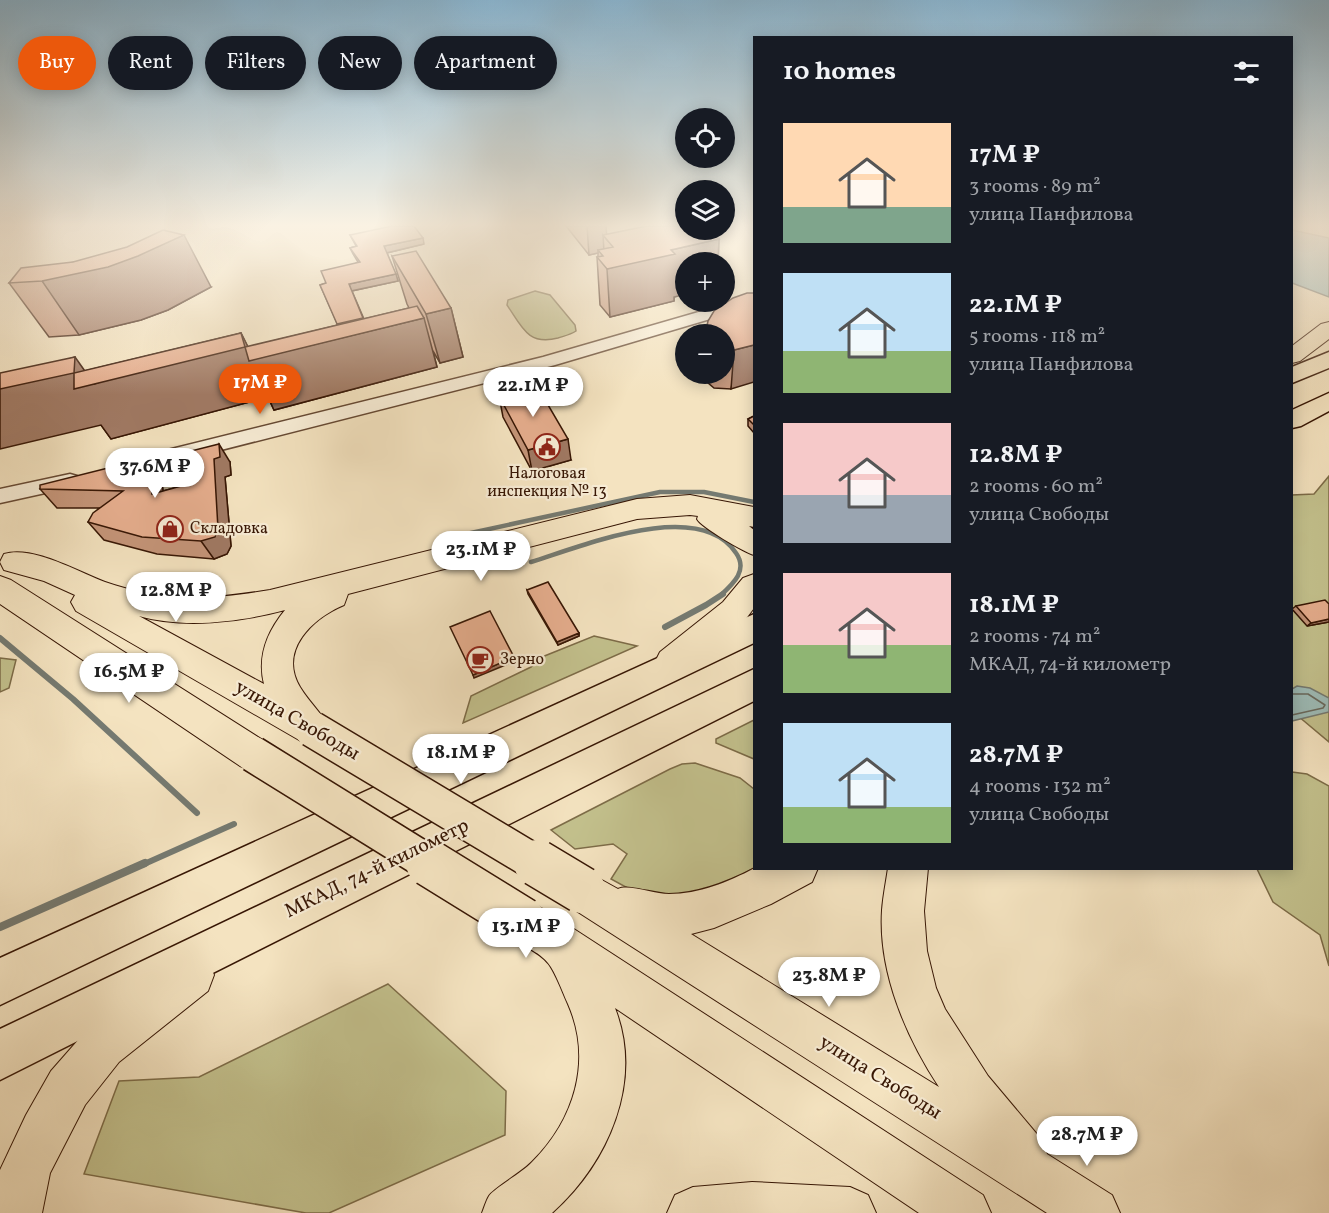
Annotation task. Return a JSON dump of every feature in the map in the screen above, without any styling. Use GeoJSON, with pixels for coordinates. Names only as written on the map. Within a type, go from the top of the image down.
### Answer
{"type":"FeatureCollection","features":[{"type":"Feature","properties":{"kind":"highway"},"geometry":{"type":"LineString","coordinates":[[1293,376],[1329,359]]}},
{"type":"Feature","properties":{"kind":"highway"},"geometry":{"type":"LineString","coordinates":[[1293,419],[1329,400]]}},
{"type":"Feature","properties":{"kind":"highway"},"geometry":{"type":"LineString","coordinates":[[0,982],[753,628]]}},
{"type":"Feature","properties":{"kind":"highway","name":"МКАД, 74-й километр"},"geometry":{"type":"LineString","coordinates":[[0,1055],[753,684]]}},
{"type":"Feature","properties":{"kind":"main road"},"geometry":{"type":"LineString","coordinates":[[1293,355],[1329,329]]}},
{"type":"Feature","properties":{"kind":"main road"},"geometry":{"type":"LineString","coordinates":[[5,568],[52,572],[99,592],[152,607],[196,610],[270,602],[637,509],[690,505],[717,508],[753,517]]}},
{"type":"Feature","properties":{"kind":"main road"},"geometry":{"type":"LineString","coordinates":[[312,729],[282,689],[275,667],[278,647],[287,628],[303,611],[327,598],[359,587],[667,514],[690,514],[710,519],[728,526],[753,543]]}},
{"type":"Feature","properties":{"kind":"main road"},"geometry":{"type":"LineString","coordinates":[[5,568],[33,610]]}},
{"type":"Feature","properties":{"kind":"main road","name":"улица Свободы"},"geometry":{"type":"LineString","coordinates":[[5,568],[312,729],[582,890],[1094,1213]]}},
{"type":"Feature","properties":{"kind":"main road"},"geometry":{"type":"LineString","coordinates":[[656,675],[720,624],[753,587]]}},
{"type":"Feature","properties":{"kind":"main road"},"geometry":{"type":"LineString","coordinates":[[0,596],[33,610],[253,754],[542,933],[965,1213]]}},
{"type":"Feature","properties":{"kind":"main road"},"geometry":{"type":"LineString","coordinates":[[582,890],[640,913],[668,916],[704,912],[752,892],[794,870]]}},
{"type":"Feature","properties":{"kind":"main road"},"geometry":{"type":"LineString","coordinates":[[908,870],[901,905],[903,936],[916,998],[939,1047],[974,1100],[1042,1180]]}},
{"type":"Feature","properties":{"kind":"main road"},"geometry":{"type":"LineString","coordinates":[[508,1213],[526,1202],[562,1170],[587,1130],[596,1106],[602,1062],[601,1039],[586,994],[542,933]]}},
{"type":"Feature","properties":{"kind":"main road"},"geometry":{"type":"LineString","coordinates":[[16,1213],[25,1171],[43,1132],[68,1089],[103,1046],[167,993],[246,934]]}},
{"type":"Feature","properties":{"kind":"main road"},"geometry":{"type":"LineString","coordinates":[[693,1213],[721,1209],[768,1208],[850,1213]]}},
{"type":"Feature","properties":{"kind":"street"},"geometry":{"type":"LineString","coordinates":[[0,496],[98,474],[494,375],[753,301]]}},
{"type":"Feature","properties":{"kind":"shaded area"},"geometry":{"type":"Polygon","coordinates":[[[535,291],[550,295],[575,325],[576,331],[548,340],[533,337],[527,333],[507,305],[508,300],[535,291]]]}},
{"type":"Feature","properties":{"kind":"shaded area"},"geometry":{"type":"Polygon","coordinates":[[[1329,476],[1329,742],[1293,712],[1293,495],[1314,494],[1329,476]]]}},
{"type":"Feature","properties":{"kind":"shaded area"},"geometry":{"type":"Polygon","coordinates":[[[594,636],[637,646],[463,723],[471,696],[531,667],[542,657],[594,636]]]}},
{"type":"Feature","properties":{"kind":"shaded area"},"geometry":{"type":"Polygon","coordinates":[[[0,658],[16,660],[9,688],[0,692],[0,658]]]}},
{"type":"Feature","properties":{"kind":"shaded area"},"geometry":{"type":"Polygon","coordinates":[[[753,720],[753,759],[716,743],[716,739],[753,720]]]}},
{"type":"Feature","properties":{"kind":"shaded area"},"geometry":{"type":"Polygon","coordinates":[[[695,763],[740,778],[753,788],[753,869],[697,901],[633,891],[611,879],[627,854],[613,844],[575,849],[551,830],[670,769],[682,764],[695,763]]]}},
{"type":"Feature","properties":{"kind":"shaded area"},"geometry":{"type":"Polygon","coordinates":[[[1293,772],[1307,774],[1329,786],[1329,966],[1320,935],[1273,902],[1257,870],[1293,870],[1293,772]]]}},
{"type":"Feature","properties":{"kind":"shaded area"},"geometry":{"type":"Polygon","coordinates":[[[388,984],[506,1091],[505,1135],[329,1213],[306,1213],[84,1174],[119,1081],[199,1077],[388,984]]]}},
{"type":"Feature","properties":{"kind":"water"},"geometry":{"type":"Polygon","coordinates":[[[1293,283],[1293,283],[1329,283],[1329,297],[1293,283]]]}},
{"type":"Feature","properties":{"kind":"water"},"geometry":{"type":"Polygon","coordinates":[[[1297,686],[1310,688],[1329,698],[1329,712],[1293,721],[1293,688],[1297,686]]]}},
{"type":"Feature","properties":{"kind":"building"},"geometry":{"type":"Polygon","coordinates":[[[356,283],[349,284],[363,318],[337,324],[320,285],[356,283]]]}},
{"type":"Feature","properties":{"kind":"building"},"geometry":{"type":"Polygon","coordinates":[[[408,283],[435,283],[451,308],[426,314],[408,283]]]}},
{"type":"Feature","properties":{"kind":"building"},"geometry":{"type":"Polygon","coordinates":[[[753,293],[753,345],[735,350],[735,324],[707,324],[713,312],[735,312],[735,297],[753,293]]]}},
{"type":"Feature","properties":{"kind":"building"},"geometry":{"type":"Polygon","coordinates":[[[417,306],[424,318],[249,361],[245,347],[417,306]]]}},
{"type":"Feature","properties":{"kind":"building"},"geometry":{"type":"Polygon","coordinates":[[[241,333],[245,347],[74,389],[74,373],[241,333]]]}},
{"type":"Feature","properties":{"kind":"building"},"geometry":{"type":"Polygon","coordinates":[[[75,357],[74,373],[0,389],[0,373],[75,357]]]}},
{"type":"Feature","properties":{"kind":"building"},"geometry":{"type":"Polygon","coordinates":[[[537,386],[568,439],[528,450],[499,396],[537,386]]]}},
{"type":"Feature","properties":{"kind":"building"},"geometry":{"type":"Polygon","coordinates":[[[219,444],[220,457],[214,459],[218,529],[215,537],[201,541],[142,537],[88,522],[93,513],[123,491],[40,489],[40,485],[148,458],[152,494],[185,485],[183,453],[219,444]]]}},
{"type":"Feature","properties":{"kind":"building"},"geometry":{"type":"Polygon","coordinates":[[[548,582],[579,633],[557,642],[527,590],[548,582]]]}},
{"type":"Feature","properties":{"kind":"building"},"geometry":{"type":"Polygon","coordinates":[[[1325,600],[1329,604],[1329,619],[1311,623],[1296,606],[1325,600]]]}},
{"type":"Feature","properties":{"kind":"building"},"geometry":{"type":"Polygon","coordinates":[[[490,611],[514,657],[473,675],[450,627],[490,611]]]}},
{"type":"Feature","properties":{"kind":"waterway"},"geometry":{"type":"LineString","coordinates":[[443,539],[660,492],[704,492],[753,502]]}},
{"type":"Feature","properties":{"kind":"waterway"},"geometry":{"type":"LineString","coordinates":[[531,562],[578,546],[638,531],[668,527],[695,529],[719,537],[736,553],[739,559],[741,565],[738,576],[721,595]]}},
{"type":"Feature","properties":{"kind":"waterway"},"geometry":{"type":"LineString","coordinates":[[665,627],[723,594]]}},
{"type":"Feature","properties":{"kind":"waterway"},"geometry":{"type":"LineString","coordinates":[[0,638],[73,699],[197,813]]}},
{"type":"Feature","properties":{"kind":"waterway"},"geometry":{"type":"LineString","coordinates":[[142,865],[234,824]]}},
{"type":"Feature","properties":{"kind":"waterway"},"geometry":{"type":"LineString","coordinates":[[0,927],[145,863]]}},
{"type":"Feature","properties":{"kind":"place","name":"Налоговая инспекция № 13"},"geometry":{"type":"Point","coordinates":[547,447]}},
{"type":"Feature","properties":{"kind":"place","name":"Складовка"},"geometry":{"type":"Point","coordinates":[170,529]}},
{"type":"Feature","properties":{"kind":"place","name":"Зерно"},"geometry":{"type":"Point","coordinates":[480,660]}}]}
